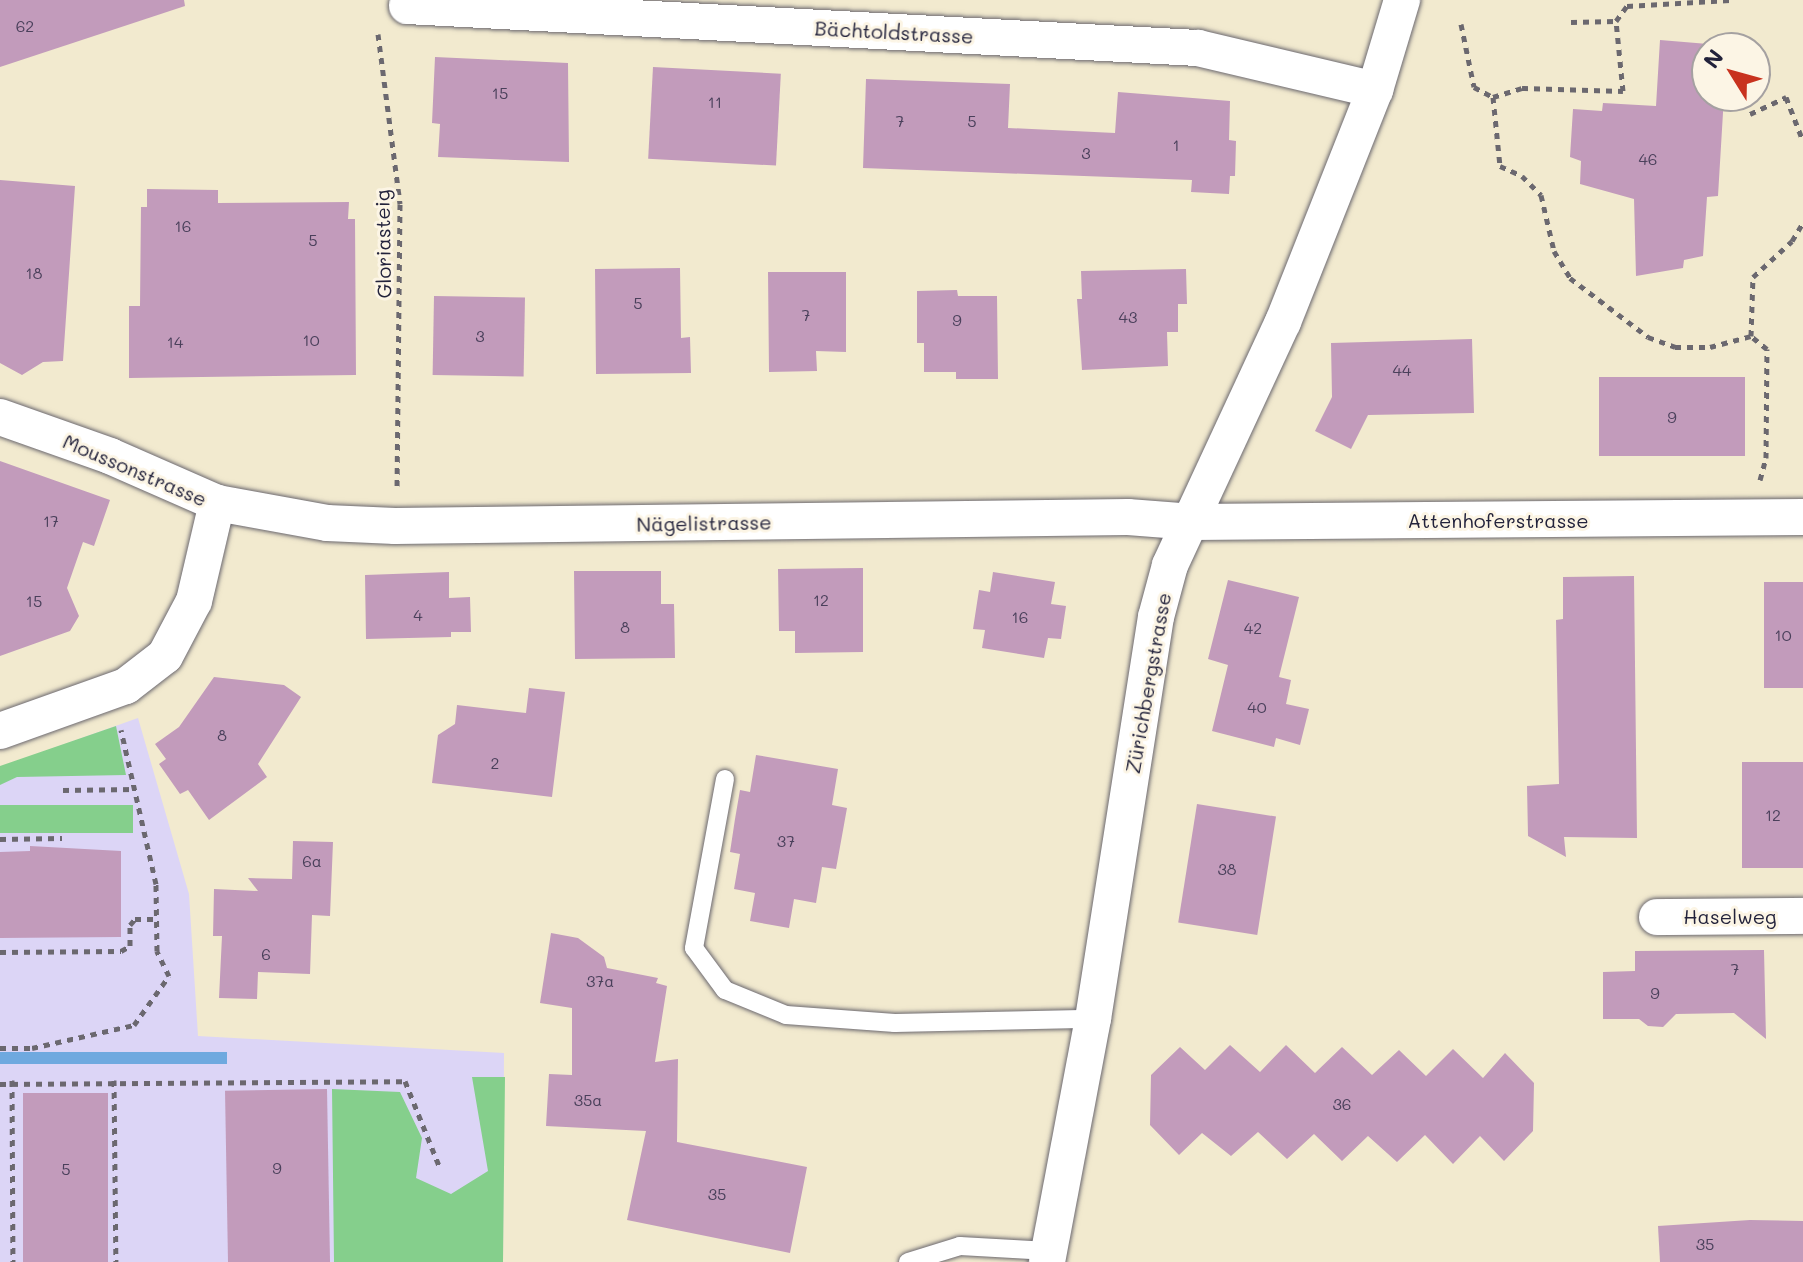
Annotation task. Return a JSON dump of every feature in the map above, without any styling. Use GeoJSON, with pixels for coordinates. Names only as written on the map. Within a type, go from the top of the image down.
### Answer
{"type":"FeatureCollection","features":[{"type":"Feature","properties":{"kind":"street","name":"Zürichbergstrasse"},"geometry":{"type":"LineString","coordinates":[[1048,1256],[1093,1019],[1156,617],[1170,565],[1193,522],[1283,322],[1375,90],[1402,0]]}},
{"type":"Feature","properties":{"kind":"street","name":"Bächtoldstrasse"},"geometry":{"type":"LineString","coordinates":[[407,6],[1198,48],[1375,90]]}},
{"type":"Feature","properties":{"kind":"street","name":"Moussonstrasse"},"geometry":{"type":"LineString","coordinates":[[0,417],[110,456],[217,503],[194,601],[165,656],[126,686],[0,731]]}},
{"type":"Feature","properties":{"kind":"street","name":"Nägelistrasse"},"geometry":{"type":"LineString","coordinates":[[217,503],[309,521],[395,526],[1128,517],[1193,522]]}},
{"type":"Feature","properties":{"kind":"street","name":"Attenhoferstrasse"},"geometry":{"type":"LineString","coordinates":[[1193,522],[1803,517]]}},
{"type":"Feature","properties":{"kind":"street","name":"Haselweg"},"geometry":{"type":"LineString","coordinates":[[1657,917],[1803,916]]}},
{"type":"Feature","properties":{"kind":"lane"},"geometry":{"type":"LineString","coordinates":[[725,779],[694,948],[725,990],[786,1015],[895,1023],[1093,1019]]}},
{"type":"Feature","properties":{"kind":"lane"},"geometry":{"type":"LineString","coordinates":[[908,1262],[960,1246],[1048,1256]]}},
{"type":"Feature","properties":{"kind":"path"},"geometry":{"type":"LineString","coordinates":[[1461,24],[1474,87],[1493,97],[1522,88],[1623,91],[1616,21],[1627,6],[1730,0]]}},
{"type":"Feature","properties":{"kind":"path"},"geometry":{"type":"LineString","coordinates":[[1571,22],[1616,21]]}},
{"type":"Feature","properties":{"kind":"path","name":"Gloriasteig"},"geometry":{"type":"LineString","coordinates":[[378,27],[400,204],[397,489]]}},
{"type":"Feature","properties":{"kind":"path"},"geometry":{"type":"LineString","coordinates":[[1493,97],[1500,166],[1522,176],[1541,195],[1554,251],[1570,278],[1648,337],[1675,347],[1710,347],[1751,336]]}},
{"type":"Feature","properties":{"kind":"path"},"geometry":{"type":"LineString","coordinates":[[1750,114],[1786,97],[1803,141]]}},
{"type":"Feature","properties":{"kind":"path"},"geometry":{"type":"LineString","coordinates":[[1751,336],[1753,277],[1792,241],[1803,223]]}},
{"type":"Feature","properties":{"kind":"path"},"geometry":{"type":"LineString","coordinates":[[1751,336],[1767,349],[1766,458],[1759,468],[1760,488]]}},
{"type":"Feature","properties":{"kind":"path"},"geometry":{"type":"LineString","coordinates":[[0,1048],[32,1048],[134,1025],[169,976],[157,951],[156,884],[118,717]]}},
{"type":"Feature","properties":{"kind":"path"},"geometry":{"type":"LineString","coordinates":[[63,790],[135,789]]}},
{"type":"Feature","properties":{"kind":"path"},"geometry":{"type":"LineString","coordinates":[[0,839],[62,838]]}},
{"type":"Feature","properties":{"kind":"path"},"geometry":{"type":"LineString","coordinates":[[0,952],[121,951],[130,946],[130,925],[135,919],[157,919]]}},
{"type":"Feature","properties":{"kind":"path"},"geometry":{"type":"LineString","coordinates":[[12,1080],[13,1262]]}},
{"type":"Feature","properties":{"kind":"path"},"geometry":{"type":"LineString","coordinates":[[0,1084],[12,1080],[405,1081],[440,1168]]}},
{"type":"Feature","properties":{"kind":"path"},"geometry":{"type":"LineString","coordinates":[[114,1080],[116,1262]]}},
{"type":"Feature","properties":{"kind":"shaded area"},"geometry":{"type":"Polygon","coordinates":[[[138,718],[189,894],[198,1036],[504,1053],[503,1262],[0,1262],[0,767],[138,718]]]}},
{"type":"Feature","properties":{"kind":"green space"},"geometry":{"type":"Polygon","coordinates":[[[116,726],[126,775],[17,777],[0,785],[0,766],[116,726]]]}},
{"type":"Feature","properties":{"kind":"green space"},"geometry":{"type":"Polygon","coordinates":[[[0,805],[133,805],[133,833],[0,833],[0,805]]]}},
{"type":"Feature","properties":{"kind":"green space"},"geometry":{"type":"Polygon","coordinates":[[[472,1077],[505,1077],[503,1262],[334,1262],[332,1089],[400,1092],[422,1138],[416,1178],[451,1194],[488,1171],[472,1077]]]}},
{"type":"Feature","properties":{"kind":"water"},"geometry":{"type":"Polygon","coordinates":[[[0,1052],[227,1052],[227,1064],[0,1064],[0,1052]]]}},
{"type":"Feature","properties":{"kind":"building"},"geometry":{"type":"Polygon","coordinates":[[[0,0],[184,0],[185,6],[0,67],[0,0]]]}},
{"type":"Feature","properties":{"kind":"building"},"geometry":{"type":"Polygon","coordinates":[[[1660,40],[1691,43],[1691,112],[1723,112],[1718,196],[1707,197],[1703,256],[1684,260],[1683,268],[1636,276],[1634,199],[1580,184],[1581,161],[1570,157],[1573,109],[1602,111],[1603,103],[1656,106],[1660,40]]]}},
{"type":"Feature","properties":{"kind":"building"},"geometry":{"type":"Polygon","coordinates":[[[435,57],[568,63],[569,162],[438,157],[440,124],[432,123],[435,57]]]}},
{"type":"Feature","properties":{"kind":"building"},"geometry":{"type":"Polygon","coordinates":[[[653,67],[781,74],[776,166],[648,159],[653,67]]]}},
{"type":"Feature","properties":{"kind":"building"},"geometry":{"type":"Polygon","coordinates":[[[866,79],[1010,84],[1008,128],[1115,133],[1118,92],[1230,101],[1229,140],[1236,141],[1235,176],[1230,176],[1229,194],[1191,192],[1192,180],[863,168],[866,79]]]}},
{"type":"Feature","properties":{"kind":"building"},"geometry":{"type":"Polygon","coordinates":[[[0,180],[75,186],[63,361],[43,362],[22,375],[0,363],[0,180]]]}},
{"type":"Feature","properties":{"kind":"building"},"geometry":{"type":"Polygon","coordinates":[[[147,189],[218,190],[218,203],[349,202],[348,219],[355,219],[356,375],[129,378],[129,306],[140,306],[141,207],[147,207],[147,189]]]}},
{"type":"Feature","properties":{"kind":"building"},"geometry":{"type":"Polygon","coordinates":[[[680,268],[681,338],[690,337],[691,373],[596,374],[595,269],[680,268]]]}},
{"type":"Feature","properties":{"kind":"building"},"geometry":{"type":"Polygon","coordinates":[[[1186,269],[1187,304],[1178,304],[1178,332],[1167,332],[1168,366],[1082,370],[1077,299],[1082,299],[1081,271],[1186,269]]]}},
{"type":"Feature","properties":{"kind":"building"},"geometry":{"type":"Polygon","coordinates":[[[768,272],[846,272],[846,352],[816,351],[817,371],[769,372],[768,272]]]}},
{"type":"Feature","properties":{"kind":"building"},"geometry":{"type":"Polygon","coordinates":[[[957,290],[958,296],[997,296],[998,379],[956,379],[956,372],[924,372],[924,343],[917,343],[917,291],[957,290]]]}},
{"type":"Feature","properties":{"kind":"building"},"geometry":{"type":"Polygon","coordinates":[[[434,296],[525,298],[524,377],[433,375],[434,296]]]}},
{"type":"Feature","properties":{"kind":"building"},"geometry":{"type":"Polygon","coordinates":[[[1472,339],[1474,413],[1368,415],[1351,449],[1315,431],[1332,397],[1331,343],[1472,339]]]}},
{"type":"Feature","properties":{"kind":"building"},"geometry":{"type":"Polygon","coordinates":[[[1599,377],[1745,377],[1745,456],[1599,456],[1599,377]]]}},
{"type":"Feature","properties":{"kind":"building"},"geometry":{"type":"Polygon","coordinates":[[[0,461],[110,500],[94,546],[83,542],[67,588],[79,616],[70,631],[0,656],[0,461]]]}},
{"type":"Feature","properties":{"kind":"building"},"geometry":{"type":"Polygon","coordinates":[[[863,568],[863,652],[795,653],[795,631],[779,631],[778,569],[863,568]]]}},
{"type":"Feature","properties":{"kind":"building"},"geometry":{"type":"Polygon","coordinates":[[[574,571],[661,571],[661,604],[674,604],[675,658],[575,659],[574,571]]]}},
{"type":"Feature","properties":{"kind":"building"},"geometry":{"type":"Polygon","coordinates":[[[449,572],[449,598],[470,597],[471,632],[451,632],[451,637],[366,639],[365,575],[449,572]]]}},
{"type":"Feature","properties":{"kind":"building"},"geometry":{"type":"Polygon","coordinates":[[[993,572],[1055,582],[1051,604],[1066,606],[1061,639],[1048,638],[1044,658],[982,648],[985,630],[973,629],[979,590],[990,592],[993,572]]]}},
{"type":"Feature","properties":{"kind":"building"},"geometry":{"type":"Polygon","coordinates":[[[1634,576],[1637,838],[1564,837],[1566,857],[1528,836],[1527,786],[1559,784],[1556,620],[1563,619],[1563,577],[1634,576]]]}},
{"type":"Feature","properties":{"kind":"building"},"geometry":{"type":"Polygon","coordinates":[[[1228,580],[1299,597],[1279,677],[1291,680],[1286,704],[1309,709],[1300,745],[1276,738],[1274,747],[1212,731],[1228,665],[1208,659],[1228,580]]]}},
{"type":"Feature","properties":{"kind":"building"},"geometry":{"type":"Polygon","coordinates":[[[1764,582],[1803,582],[1803,688],[1764,688],[1764,582]]]}},
{"type":"Feature","properties":{"kind":"building"},"geometry":{"type":"Polygon","coordinates":[[[214,677],[284,685],[301,697],[258,764],[267,777],[209,820],[188,790],[180,794],[159,764],[166,759],[155,744],[179,727],[214,677]]]}},
{"type":"Feature","properties":{"kind":"building"},"geometry":{"type":"Polygon","coordinates":[[[529,688],[565,692],[552,797],[432,783],[438,735],[455,724],[457,705],[526,713],[529,688]]]}},
{"type":"Feature","properties":{"kind":"building"},"geometry":{"type":"Polygon","coordinates":[[[756,755],[838,769],[832,805],[847,808],[836,869],[822,867],[816,903],[794,899],[789,928],[750,921],[755,893],[734,889],[740,854],[730,852],[735,819],[740,790],[750,792],[756,755]]]}},
{"type":"Feature","properties":{"kind":"building"},"geometry":{"type":"Polygon","coordinates":[[[1742,762],[1803,762],[1803,868],[1742,868],[1742,762]]]}},
{"type":"Feature","properties":{"kind":"building"},"geometry":{"type":"Polygon","coordinates":[[[1197,804],[1276,817],[1257,935],[1178,923],[1197,804]]]}},
{"type":"Feature","properties":{"kind":"building"},"geometry":{"type":"Polygon","coordinates":[[[293,841],[333,842],[330,916],[312,915],[310,974],[258,972],[257,999],[219,998],[222,936],[213,936],[214,889],[258,891],[248,878],[292,879],[293,841]]]}},
{"type":"Feature","properties":{"kind":"building"},"geometry":{"type":"Polygon","coordinates":[[[30,846],[121,851],[121,937],[0,938],[0,852],[30,851],[30,846]]]}},
{"type":"Feature","properties":{"kind":"building"},"geometry":{"type":"Polygon","coordinates":[[[551,933],[578,938],[604,957],[607,968],[658,978],[656,983],[667,986],[655,1062],[678,1059],[677,1142],[807,1167],[790,1253],[627,1220],[646,1131],[546,1126],[549,1074],[572,1075],[572,1008],[540,1003],[551,933]]]}},
{"type":"Feature","properties":{"kind":"building"},"geometry":{"type":"Polygon","coordinates":[[[1764,950],[1766,1039],[1734,1013],[1676,1014],[1663,1027],[1648,1026],[1639,1019],[1603,1019],[1603,972],[1635,971],[1635,951],[1764,950]]]}},
{"type":"Feature","properties":{"kind":"building"},"geometry":{"type":"Polygon","coordinates":[[[1230,1045],[1260,1072],[1286,1045],[1315,1073],[1342,1047],[1372,1075],[1399,1050],[1426,1076],[1453,1049],[1483,1078],[1505,1053],[1534,1083],[1533,1131],[1504,1161],[1480,1136],[1453,1164],[1425,1135],[1397,1162],[1368,1136],[1342,1161],[1314,1134],[1287,1159],[1258,1132],[1231,1156],[1202,1133],[1179,1155],[1150,1125],[1151,1075],[1180,1047],[1205,1070],[1230,1045]]]}},
{"type":"Feature","properties":{"kind":"building"},"geometry":{"type":"Polygon","coordinates":[[[327,1089],[330,1262],[228,1262],[225,1091],[327,1089]]]}},
{"type":"Feature","properties":{"kind":"building"},"geometry":{"type":"Polygon","coordinates":[[[23,1093],[108,1093],[108,1262],[23,1262],[23,1093]]]}},
{"type":"Feature","properties":{"kind":"building"},"geometry":{"type":"Polygon","coordinates":[[[1750,1220],[1803,1221],[1803,1262],[1660,1262],[1658,1226],[1750,1220]]]}}]}
